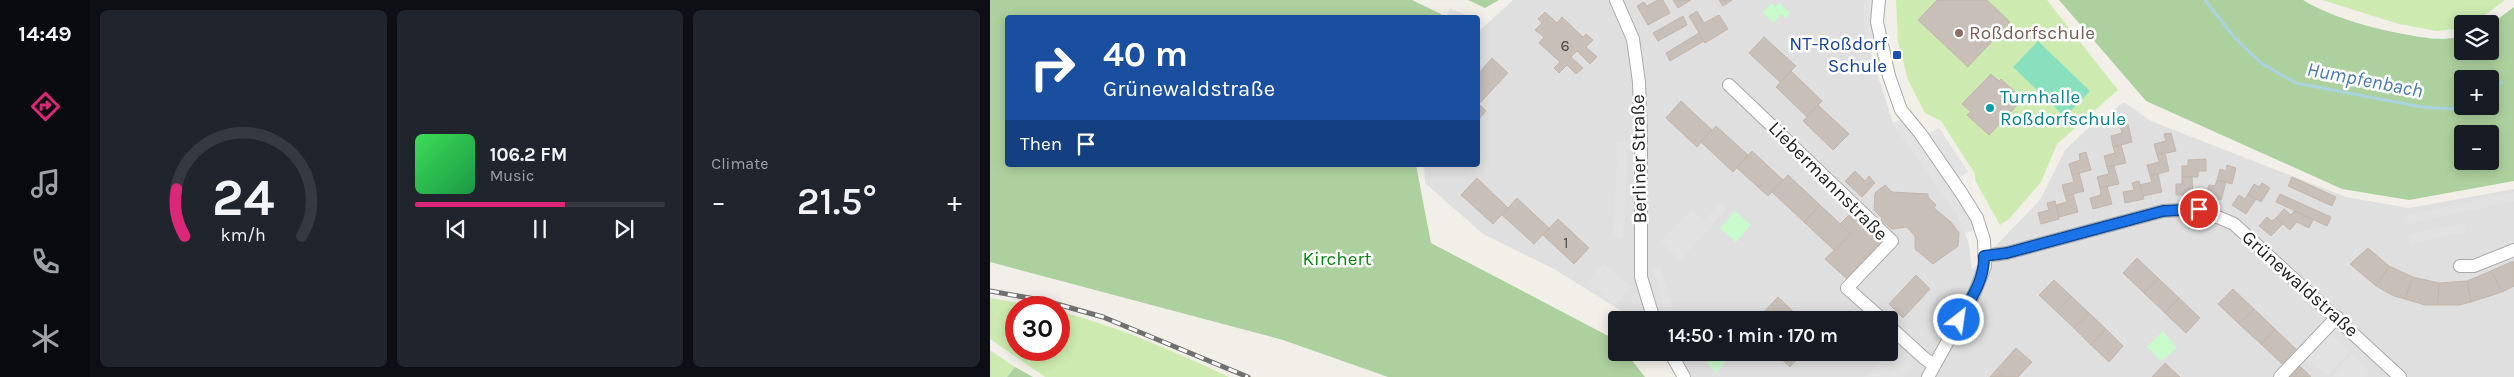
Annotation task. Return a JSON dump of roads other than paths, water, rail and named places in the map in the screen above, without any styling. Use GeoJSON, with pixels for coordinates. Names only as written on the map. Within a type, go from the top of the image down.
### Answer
{"type":"FeatureCollection","features":[{"type":"Feature","properties":{"kind":"street","name":"Berliner Straße"},"geometry":{"type":"LineString","coordinates":[[1616,0],[1633,39],[1639,82],[1641,137],[1640,277],[1651,311]]}},
{"type":"Feature","properties":{"kind":"street"},"geometry":{"type":"LineString","coordinates":[[1879,0],[1877,22],[1889,76],[1901,110],[1923,136],[1976,218],[1984,240],[1985,266],[1975,292],[1928,377]]}},
{"type":"Feature","properties":{"kind":"street","name":"Liebermannstraße"},"geometry":{"type":"LineString","coordinates":[[1729,85],[1892,241],[1847,288],[1873,311]]}},
{"type":"Feature","properties":{"kind":"street","name":"Grünewaldstraße"},"geometry":{"type":"LineString","coordinates":[[1984,256],[2007,253],[2163,211],[2199,209],[2234,224],[2400,377]]}},
{"type":"Feature","properties":{"kind":"street"},"geometry":{"type":"LineString","coordinates":[[2460,266],[2474,266],[2514,250]]}},
{"type":"Feature","properties":{"kind":"street"},"geometry":{"type":"LineString","coordinates":[[2280,377],[2337,318]]}},
{"type":"Feature","properties":{"kind":"street"},"geometry":{"type":"LineString","coordinates":[[1898,334],[1934,365]]}},
{"type":"Feature","properties":{"kind":"street"},"geometry":{"type":"LineString","coordinates":[[1675,361],[1684,377]]}},
{"type":"Feature","properties":{"kind":"waterway","name":"Humpfenbach"},"geometry":{"type":"LineString","coordinates":[[2205,0],[2235,38],[2261,63],[2296,83],[2422,107],[2454,108]]}},
{"type":"Feature","properties":{"kind":"railway"},"geometry":{"type":"LineString","coordinates":[[990,291],[1046,301],[1103,317],[1248,377]]}},
{"type":"Feature","properties":{"kind":"place","name":"Roßdorfschule"},"geometry":{"type":"Point","coordinates":[1959,33]}},
{"type":"Feature","properties":{"kind":"place","name":"NT-Roßdorf Schule"},"geometry":{"type":"Point","coordinates":[1897,55]}},
{"type":"Feature","properties":{"kind":"place","name":"Turnhalle Roßdorfschule"},"geometry":{"type":"Point","coordinates":[1990,108]}},
{"type":"Feature","properties":{"kind":"park label","name":"Kirchert"},"geometry":{"type":"Point","coordinates":[1337,259]}}]}
